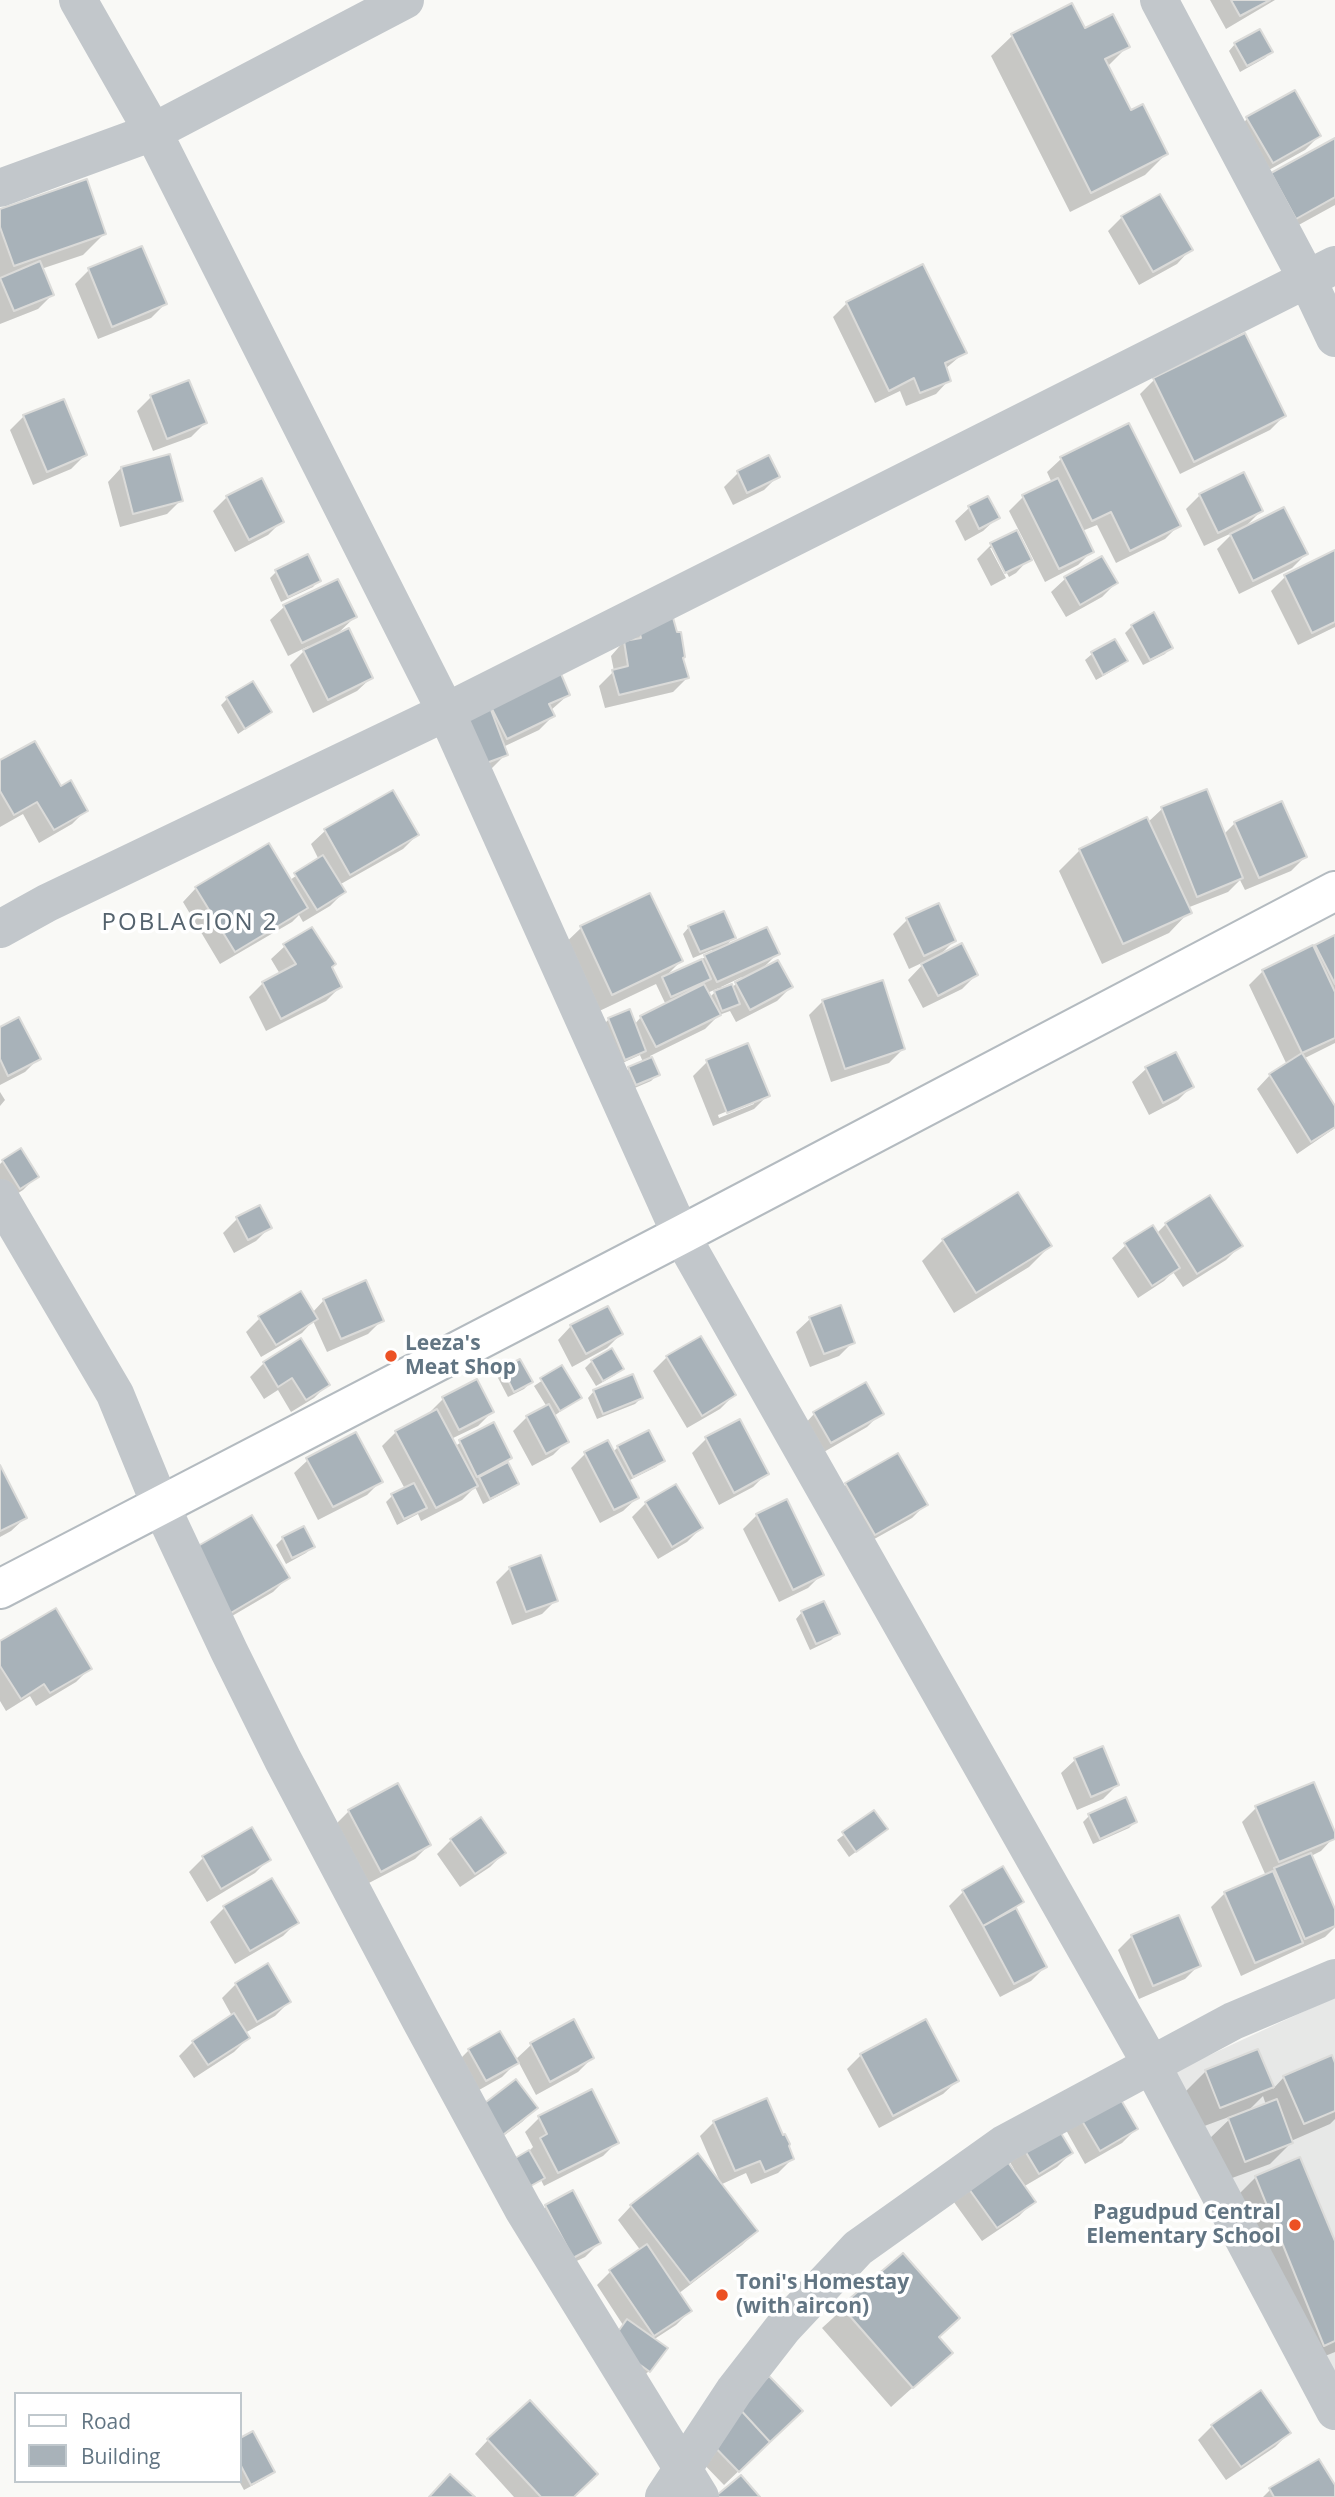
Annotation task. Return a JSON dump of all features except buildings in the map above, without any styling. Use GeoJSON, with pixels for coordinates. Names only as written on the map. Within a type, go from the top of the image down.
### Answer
{"type":"FeatureCollection","features":[{"type":"Feature","properties":{"kind":"main road"},"geometry":{"type":"LineString","coordinates":[[0,1588],[681,1235],[1335,891]]}},
{"type":"Feature","properties":{"kind":"street"},"geometry":{"type":"LineString","coordinates":[[78,0],[153,132],[446,712],[681,1235],[1151,2064],[1335,2411]]}},
{"type":"Feature","properties":{"kind":"street"},"geometry":{"type":"LineString","coordinates":[[0,188],[153,132],[405,0]]}},
{"type":"Feature","properties":{"kind":"street"},"geometry":{"type":"LineString","coordinates":[[1159,0],[1321,272],[1335,338]]}},
{"type":"Feature","properties":{"kind":"street"},"geometry":{"type":"LineString","coordinates":[[0,929],[59,897],[446,712],[1321,272]]}},
{"type":"Feature","properties":{"kind":"street"},"geometry":{"type":"LineString","coordinates":[[0,1198],[115,1394],[160,1504],[283,1760],[420,2020],[523,2209],[682,2488]]}},
{"type":"Feature","properties":{"kind":"street"},"geometry":{"type":"LineString","coordinates":[[682,2488],[734,2391],[783,2328],[858,2248],[1004,2144],[1233,2021],[1335,1978]]}},
{"type":"Feature","properties":{"kind":"shaded area","name":"Pagudpud Central Elementary School"},"geometry":{"type":"Polygon","coordinates":[[[1335,1997],[1335,2380],[1175,2071],[1335,1997]]]}},
{"type":"Feature","properties":{"kind":"place","name":"Leeza's Meat Shop"},"geometry":{"type":"Point","coordinates":[391,1356]}},
{"type":"Feature","properties":{"kind":"place","name":"Pagudpud Central Elementary School"},"geometry":{"type":"Point","coordinates":[1295,2225]}},
{"type":"Feature","properties":{"kind":"place","name":"Toni's Homestay (with aircon)"},"geometry":{"type":"Point","coordinates":[722,2295]}},
{"type":"Feature","properties":{"kind":"district","name":"POBLACION 2"},"geometry":{"type":"Point","coordinates":[190,923]}}]}
